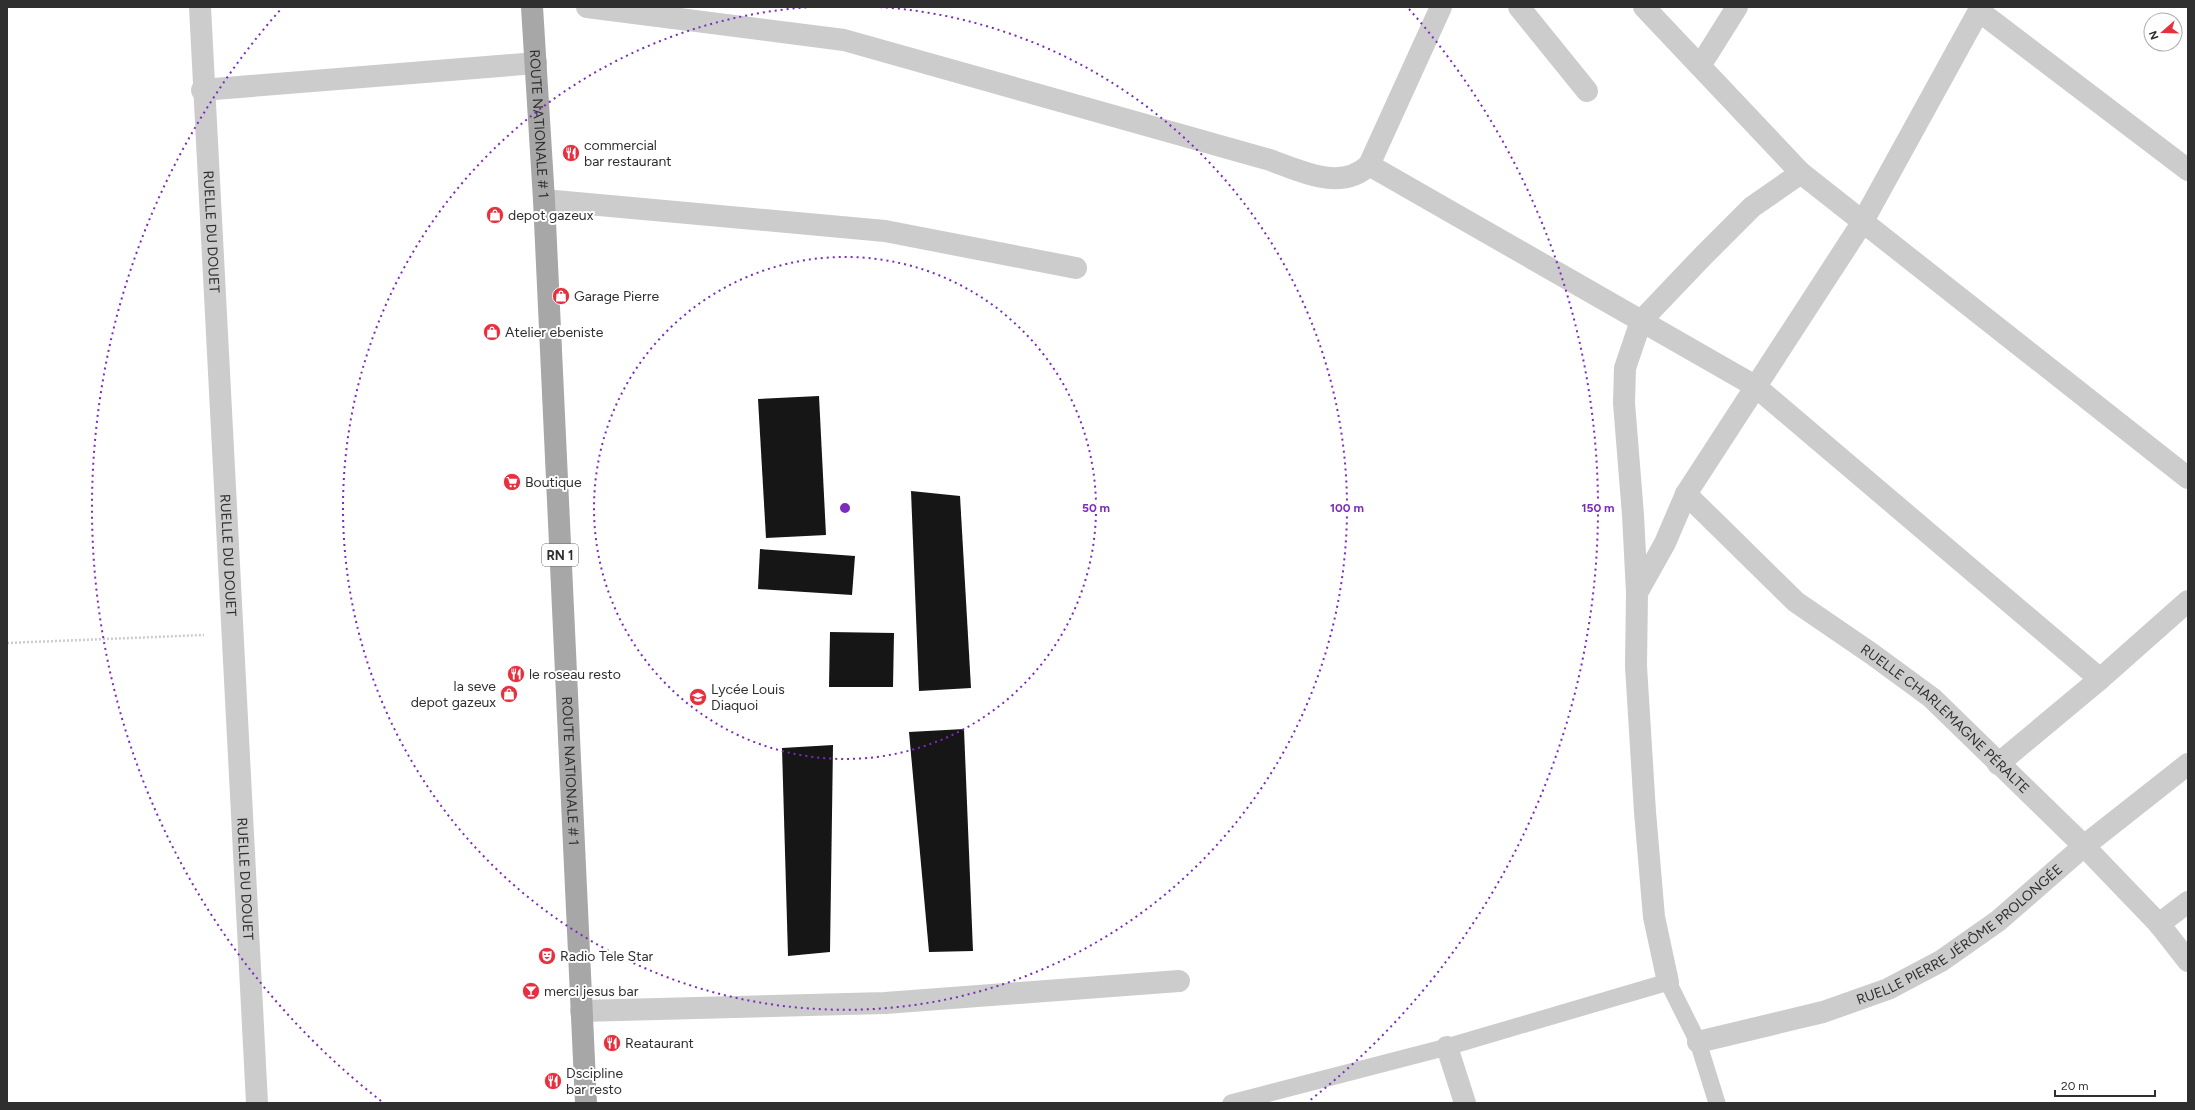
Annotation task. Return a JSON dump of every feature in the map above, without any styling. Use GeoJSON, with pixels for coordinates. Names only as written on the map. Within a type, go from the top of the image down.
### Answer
{"type":"FeatureCollection","features":[{"type":"Feature","properties":{"kind":"main road","name":"ROUTE NATIONALE # 1"},"geometry":{"type":"LineString","coordinates":[[532,7],[544,200],[586,1103]]}},
{"type":"Feature","properties":{"kind":"street","name":"RUELLE DU DOUET"},"geometry":{"type":"LineString","coordinates":[[200,7],[202,90],[257,1103]]}},
{"type":"Feature","properties":{"kind":"street"},"geometry":{"type":"LineString","coordinates":[[586,7],[844,40],[1270,160],[1325,179],[1362,171],[1369,164],[1441,7]]}},
{"type":"Feature","properties":{"kind":"street"},"geometry":{"type":"LineString","coordinates":[[1519,7],[1587,91]]}},
{"type":"Feature","properties":{"kind":"street"},"geometry":{"type":"LineString","coordinates":[[1644,7],[1801,173],[1862,223],[2188,478]]}},
{"type":"Feature","properties":{"kind":"street"},"geometry":{"type":"LineString","coordinates":[[1700,66],[1737,7]]}},
{"type":"Feature","properties":{"kind":"street"},"geometry":{"type":"LineString","coordinates":[[1637,593],[1665,543],[1686,494],[1862,223],[1980,9],[2188,170]]}},
{"type":"Feature","properties":{"kind":"street"},"geometry":{"type":"LineString","coordinates":[[202,90],[536,63]]}},
{"type":"Feature","properties":{"kind":"street"},"geometry":{"type":"LineString","coordinates":[[1369,164],[1755,386],[2100,679]]}},
{"type":"Feature","properties":{"kind":"street"},"geometry":{"type":"LineString","coordinates":[[1668,982],[1654,917],[1646,819],[1636,666],[1637,593],[1625,396],[1625,368],[1641,321],[1752,207],[1801,173]]}},
{"type":"Feature","properties":{"kind":"street"},"geometry":{"type":"LineString","coordinates":[[544,200],[885,231],[1076,268]]}},
{"type":"Feature","properties":{"kind":"street","name":"RUELLE CHARLEMAGNE PÉRALTE"},"geometry":{"type":"LineString","coordinates":[[1686,494],[1796,602],[1872,654],[1932,698],[1998,764],[2084,846],[2159,924],[2188,961]]}},
{"type":"Feature","properties":{"kind":"street"},"geometry":{"type":"LineString","coordinates":[[1998,764],[2100,679],[2188,601]]}},
{"type":"Feature","properties":{"kind":"street","name":"RUELLE PIERRE JÉRÔME PROLONGÉE"},"geometry":{"type":"LineString","coordinates":[[1698,1042],[1824,1012],[1888,989],[1940,961],[1998,921],[2084,846],[2188,764]]}},
{"type":"Feature","properties":{"kind":"street"},"geometry":{"type":"LineString","coordinates":[[2159,924],[2188,902]]}},
{"type":"Feature","properties":{"kind":"street"},"geometry":{"type":"LineString","coordinates":[[581,1011],[885,1003],[1180,981]]}},
{"type":"Feature","properties":{"kind":"street"},"geometry":{"type":"LineString","coordinates":[[1447,1047],[1464,1103]]}},
{"type":"Feature","properties":{"kind":"lane"},"geometry":{"type":"LineString","coordinates":[[1232,1103],[1447,1047],[1668,982],[1698,1042],[1717,1103]]}},
{"type":"Feature","properties":{"kind":"path"},"geometry":{"type":"LineString","coordinates":[[7,643],[232,634]]}},
{"type":"Feature","properties":{"kind":"building"},"geometry":{"type":"Polygon","coordinates":[[[819,396],[826,535],[766,538],[758,399],[819,396]]]}},
{"type":"Feature","properties":{"kind":"building"},"geometry":{"type":"Polygon","coordinates":[[[911,491],[960,496],[971,688],[919,691],[911,491]]]}},
{"type":"Feature","properties":{"kind":"building"},"geometry":{"type":"Polygon","coordinates":[[[760,549],[855,556],[852,595],[758,589],[760,549]]]}},
{"type":"Feature","properties":{"kind":"building"},"geometry":{"type":"Polygon","coordinates":[[[830,632],[894,633],[893,687],[829,687],[830,632]]]}},
{"type":"Feature","properties":{"kind":"building"},"geometry":{"type":"Polygon","coordinates":[[[964,729],[973,951],[929,952],[909,732],[964,729]]]}},
{"type":"Feature","properties":{"kind":"building"},"geometry":{"type":"Polygon","coordinates":[[[833,745],[830,952],[788,956],[782,748],[833,745]]]}},
{"type":"Feature","properties":{"kind":"place","name":"commercial bar restaurant"},"geometry":{"type":"Point","coordinates":[571,153]}},
{"type":"Feature","properties":{"kind":"place","name":"depot gazeux"},"geometry":{"type":"Point","coordinates":[495,215]}},
{"type":"Feature","properties":{"kind":"place","name":"Garage Pierre"},"geometry":{"type":"Point","coordinates":[561,296]}},
{"type":"Feature","properties":{"kind":"place","name":"Atelier ebeniste"},"geometry":{"type":"Point","coordinates":[492,332]}},
{"type":"Feature","properties":{"kind":"place","name":"Boutique"},"geometry":{"type":"Point","coordinates":[512,482]}},
{"type":"Feature","properties":{"kind":"place","name":"le roseau resto"},"geometry":{"type":"Point","coordinates":[516,674]}},
{"type":"Feature","properties":{"kind":"place","name":"la seve depot gazeux"},"geometry":{"type":"Point","coordinates":[509,694]}},
{"type":"Feature","properties":{"kind":"place","name":"Lycée Louis Diaquoi"},"geometry":{"type":"Point","coordinates":[698,697]}},
{"type":"Feature","properties":{"kind":"place","name":"Radio Tele Star"},"geometry":{"type":"Point","coordinates":[547,956]}},
{"type":"Feature","properties":{"kind":"place","name":"merci jesus bar"},"geometry":{"type":"Point","coordinates":[531,991]}},
{"type":"Feature","properties":{"kind":"place","name":"Reataurant"},"geometry":{"type":"Point","coordinates":[612,1043]}},
{"type":"Feature","properties":{"kind":"place","name":"Dscipline bar resto"},"geometry":{"type":"Point","coordinates":[553,1081]}}]}
